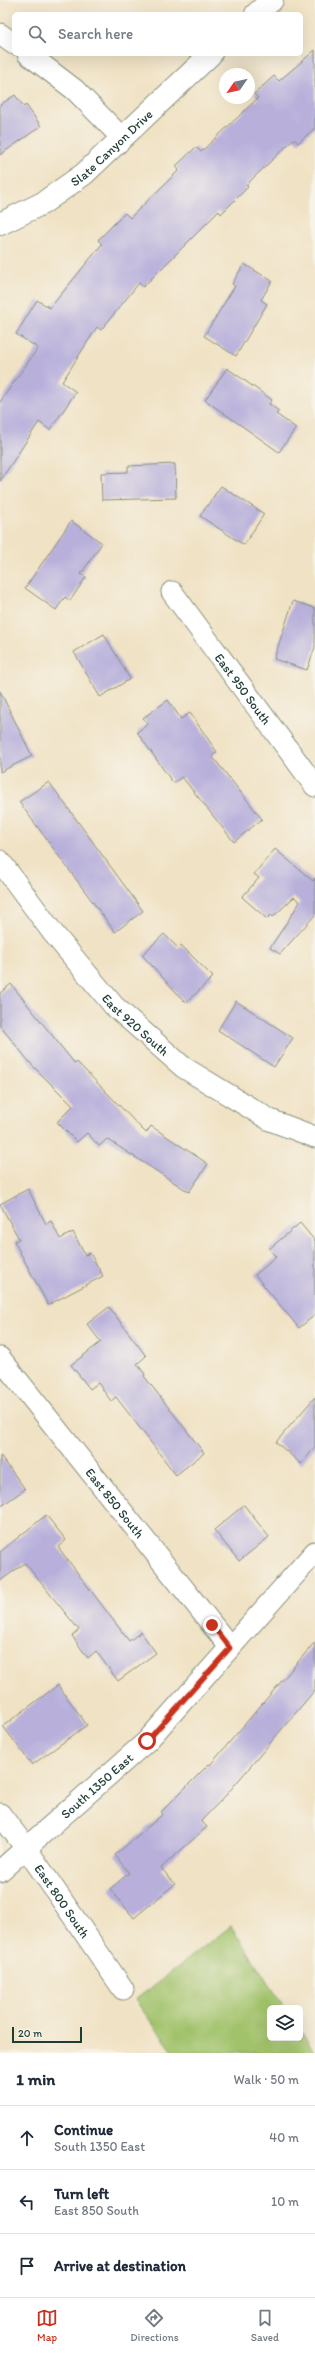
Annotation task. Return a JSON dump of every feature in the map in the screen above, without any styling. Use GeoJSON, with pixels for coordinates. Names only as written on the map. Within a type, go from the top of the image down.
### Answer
{"type":"FeatureCollection","features":[{"type":"Feature","properties":{"kind":"street"},"geometry":{"type":"LineString","coordinates":[[258,12],[272,0]]}},
{"type":"Feature","properties":{"kind":"street"},"geometry":{"type":"LineString","coordinates":[[0,34],[12,43]]}},
{"type":"Feature","properties":{"kind":"street"},"geometry":{"type":"LineString","coordinates":[[31,56],[75,90],[122,138]]}},
{"type":"Feature","properties":{"kind":"street","name":"Slate Canyon Drive"},"geometry":{"type":"LineString","coordinates":[[0,224],[44,204],[84,174],[208,56]]}},
{"type":"Feature","properties":{"kind":"street","name":"East 950 South"},"geometry":{"type":"LineString","coordinates":[[172,592],[314,783]]}},
{"type":"Feature","properties":{"kind":"street","name":"East 920 South"},"geometry":{"type":"LineString","coordinates":[[0,861],[53,932],[114,1006],[183,1066],[270,1120],[315,1137]]}},
{"type":"Feature","properties":{"kind":"street","name":"East 850 South"},"geometry":{"type":"LineString","coordinates":[[0,1358],[230,1648]]}},
{"type":"Feature","properties":{"kind":"street","name":"South 1350 East"},"geometry":{"type":"LineString","coordinates":[[0,1871],[147,1741],[315,1552]]}},
{"type":"Feature","properties":{"kind":"street","name":"East 800 South"},"geometry":{"type":"LineString","coordinates":[[0,1814],[26,1848],[123,1989]]}},
{"type":"Feature","properties":{"kind":"green space"},"geometry":{"type":"Polygon","coordinates":[[[231,1926],[283,2005],[267,2005],[267,2041],[303,2041],[303,2035],[315,2053],[174,2053],[135,2000],[231,1926]]]}},
{"type":"Feature","properties":{"kind":"building"},"geometry":{"type":"Polygon","coordinates":[[[315,50],[315,128],[298,143],[294,139],[246,185],[248,187],[221,214],[219,211],[143,287],[139,283],[101,330],[97,327],[62,382],[76,392],[50,430],[39,422],[0,481],[0,402],[38,348],[16,334],[37,300],[50,308],[102,244],[98,240],[125,213],[130,218],[179,170],[176,166],[196,147],[201,152],[252,104],[255,104],[255,101],[258,98],[255,93],[274,76],[279,81],[315,50]]]}},
{"type":"Feature","properties":{"kind":"building"},"geometry":{"type":"Polygon","coordinates":[[[15,95],[24,107],[26,105],[41,126],[0,155],[0,105],[15,95]]]}},
{"type":"Feature","properties":{"kind":"building"},"geometry":{"type":"Polygon","coordinates":[[[244,264],[272,281],[261,300],[267,304],[236,356],[204,336],[235,286],[232,284],[244,264]]]}},
{"type":"Feature","properties":{"kind":"building"},"geometry":{"type":"Polygon","coordinates":[[[227,368],[272,400],[269,404],[279,411],[276,414],[296,428],[279,452],[205,400],[227,368]]]}},
{"type":"Feature","properties":{"kind":"building"},"geometry":{"type":"Polygon","coordinates":[[[175,464],[176,498],[102,500],[101,473],[128,472],[128,466],[175,464]]]}},
{"type":"Feature","properties":{"kind":"building"},"geometry":{"type":"Polygon","coordinates":[[[221,486],[264,514],[244,545],[200,516],[221,486]]]}},
{"type":"Feature","properties":{"kind":"building"},"geometry":{"type":"Polygon","coordinates":[[[71,521],[102,543],[81,574],[86,577],[70,601],[65,597],[56,610],[25,588],[71,521]]]}},
{"type":"Feature","properties":{"kind":"building"},"geometry":{"type":"Polygon","coordinates":[[[293,601],[315,608],[315,647],[307,670],[274,659],[293,601]]]}},
{"type":"Feature","properties":{"kind":"building"},"geometry":{"type":"Polygon","coordinates":[[[104,634],[130,679],[100,697],[74,652],[104,634]]]}},
{"type":"Feature","properties":{"kind":"building"},"geometry":{"type":"Polygon","coordinates":[[[0,691],[32,756],[0,772],[0,691]]]}},
{"type":"Feature","properties":{"kind":"building"},"geometry":{"type":"Polygon","coordinates":[[[168,700],[181,719],[190,713],[217,752],[212,756],[262,819],[234,842],[182,777],[173,783],[137,732],[148,724],[143,718],[168,700]]]}},
{"type":"Feature","properties":{"kind":"building"},"geometry":{"type":"Polygon","coordinates":[[[49,782],[143,911],[115,932],[19,802],[49,782]]]}},
{"type":"Feature","properties":{"kind":"building"},"geometry":{"type":"Polygon","coordinates":[[[275,849],[313,881],[315,878],[315,915],[280,954],[270,948],[300,902],[294,897],[273,917],[271,915],[267,919],[242,897],[259,878],[254,874],[275,849]]]}},
{"type":"Feature","properties":{"kind":"building"},"geometry":{"type":"Polygon","coordinates":[[[164,934],[178,948],[181,945],[213,977],[186,1003],[142,955],[164,934]]]}},
{"type":"Feature","properties":{"kind":"building"},"geometry":{"type":"Polygon","coordinates":[[[11,984],[75,1064],[77,1062],[146,1133],[151,1126],[208,1164],[189,1192],[107,1139],[99,1146],[87,1133],[77,1142],[57,1122],[73,1106],[32,1065],[0,1026],[0,993],[11,984]]]}},
{"type":"Feature","properties":{"kind":"building"},"geometry":{"type":"Polygon","coordinates":[[[236,1001],[293,1038],[274,1067],[218,1030],[236,1001]]]}},
{"type":"Feature","properties":{"kind":"building"},"geometry":{"type":"Polygon","coordinates":[[[28,1189],[46,1224],[51,1221],[60,1239],[73,1232],[85,1255],[90,1253],[103,1276],[48,1305],[14,1241],[19,1239],[0,1204],[28,1189]]]}},
{"type":"Feature","properties":{"kind":"building"},"geometry":{"type":"Polygon","coordinates":[[[300,1223],[315,1241],[315,1315],[299,1328],[255,1275],[276,1257],[269,1249],[300,1223]]]}},
{"type":"Feature","properties":{"kind":"building"},"geometry":{"type":"Polygon","coordinates":[[[109,1307],[146,1356],[137,1364],[145,1374],[144,1376],[204,1453],[176,1475],[116,1397],[111,1401],[98,1383],[90,1389],[71,1365],[101,1342],[87,1324],[109,1307]]]}},
{"type":"Feature","properties":{"kind":"building"},"geometry":{"type":"Polygon","coordinates":[[[315,1397],[315,1447],[301,1464],[276,1442],[315,1397]]]}},
{"type":"Feature","properties":{"kind":"building"},"geometry":{"type":"Polygon","coordinates":[[[0,1455],[25,1489],[0,1507],[0,1455]]]}},
{"type":"Feature","properties":{"kind":"building"},"geometry":{"type":"Polygon","coordinates":[[[244,1505],[269,1537],[239,1561],[214,1530],[244,1505]]]}},
{"type":"Feature","properties":{"kind":"building"},"geometry":{"type":"Polygon","coordinates":[[[46,1515],[66,1540],[58,1547],[129,1641],[141,1632],[156,1653],[118,1681],[96,1651],[88,1658],[72,1636],[79,1630],[25,1563],[0,1581],[0,1552],[46,1515]]]}},
{"type":"Feature","properties":{"kind":"building"},"geometry":{"type":"Polygon","coordinates":[[[315,1642],[315,1690],[227,1794],[201,1821],[207,1827],[161,1868],[175,1884],[134,1918],[110,1889],[129,1873],[115,1855],[163,1814],[161,1812],[209,1764],[210,1765],[315,1642]]]}},
{"type":"Feature","properties":{"kind":"building"},"geometry":{"type":"Polygon","coordinates":[[[58,1685],[87,1725],[32,1765],[3,1726],[58,1685]]]}},
{"type":"Feature","properties":{"kind":"route"},"geometry":{"type":"LineString","coordinates":[[147,1741],[230,1648],[212,1625]]}}]}
